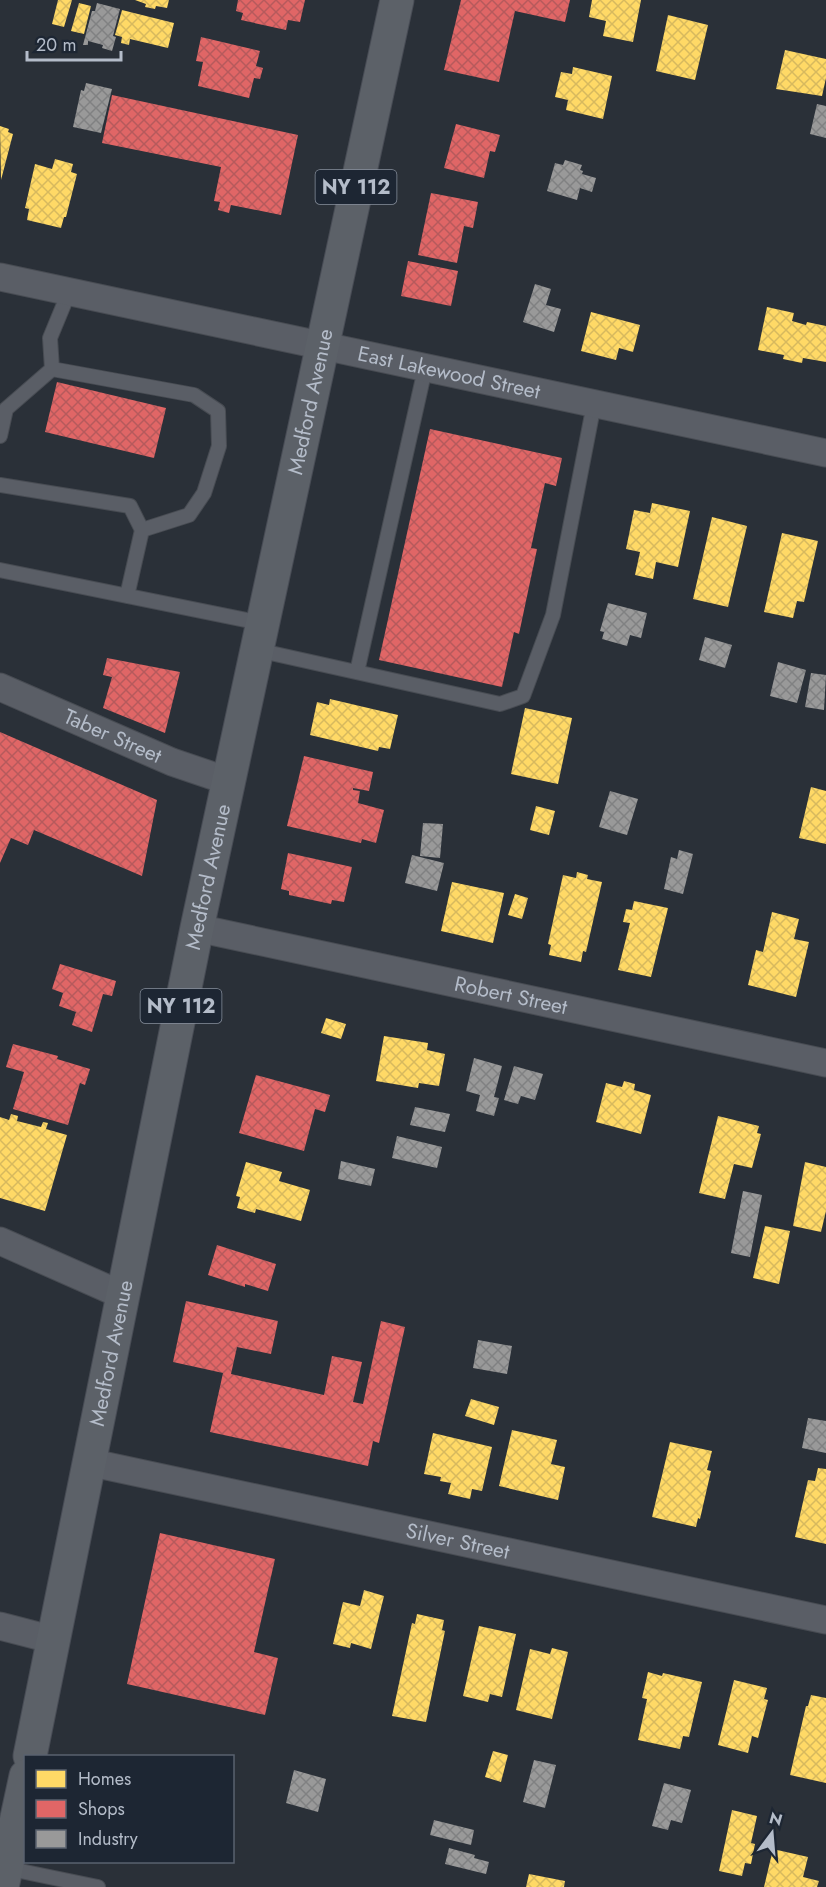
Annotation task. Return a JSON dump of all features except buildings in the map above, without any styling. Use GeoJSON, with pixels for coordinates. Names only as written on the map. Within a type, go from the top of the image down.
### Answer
{"type":"FeatureCollection","features":[{"type":"Feature","properties":{"kind":"main road","name":"Medford Avenue"},"geometry":{"type":"LineString","coordinates":[[30,1755],[88,1462],[258,636],[397,0]]}},
{"type":"Feature","properties":{"kind":"main road"},"geometry":{"type":"LineString","coordinates":[[4,1877],[24,1785]]}},
{"type":"Feature","properties":{"kind":"street","name":"East Lakewood Street"},"geometry":{"type":"LineString","coordinates":[[0,278],[826,453]]}},
{"type":"Feature","properties":{"kind":"street","name":"Taber Street"},"geometry":{"type":"LineString","coordinates":[[0,687],[196,772],[228,781]]}},
{"type":"Feature","properties":{"kind":"street","name":"Robert Street"},"geometry":{"type":"LineString","coordinates":[[197,928],[826,1063]]}},
{"type":"Feature","properties":{"kind":"street"},"geometry":{"type":"LineString","coordinates":[[0,1241],[122,1295]]}},
{"type":"Feature","properties":{"kind":"street","name":"Silver Street"},"geometry":{"type":"LineString","coordinates":[[88,1462],[826,1620]]}},
{"type":"Feature","properties":{"kind":"street"},"geometry":{"type":"LineString","coordinates":[[0,1626],[54,1640]]}},
{"type":"Feature","properties":{"kind":"lane"},"geometry":{"type":"LineString","coordinates":[[52,369],[50,338],[69,292]]}},
{"type":"Feature","properties":{"kind":"lane"},"geometry":{"type":"LineString","coordinates":[[0,436],[6,409],[52,369]]}},
{"type":"Feature","properties":{"kind":"lane"},"geometry":{"type":"LineString","coordinates":[[52,369],[194,395],[218,411],[219,446],[204,494],[189,516],[142,530]]}},
{"type":"Feature","properties":{"kind":"lane"},"geometry":{"type":"LineString","coordinates":[[357,672],[425,369]]}},
{"type":"Feature","properties":{"kind":"lane"},"geometry":{"type":"LineString","coordinates":[[0,570],[128,596],[258,636],[357,672],[500,704],[523,696],[554,615],[594,404]]}},
{"type":"Feature","properties":{"kind":"lane"},"geometry":{"type":"LineString","coordinates":[[0,485],[129,506],[142,530],[128,596]]}},
{"type":"Feature","properties":{"kind":"lane"},"geometry":{"type":"LineString","coordinates":[[4,1877],[100,1887]]}}]}
